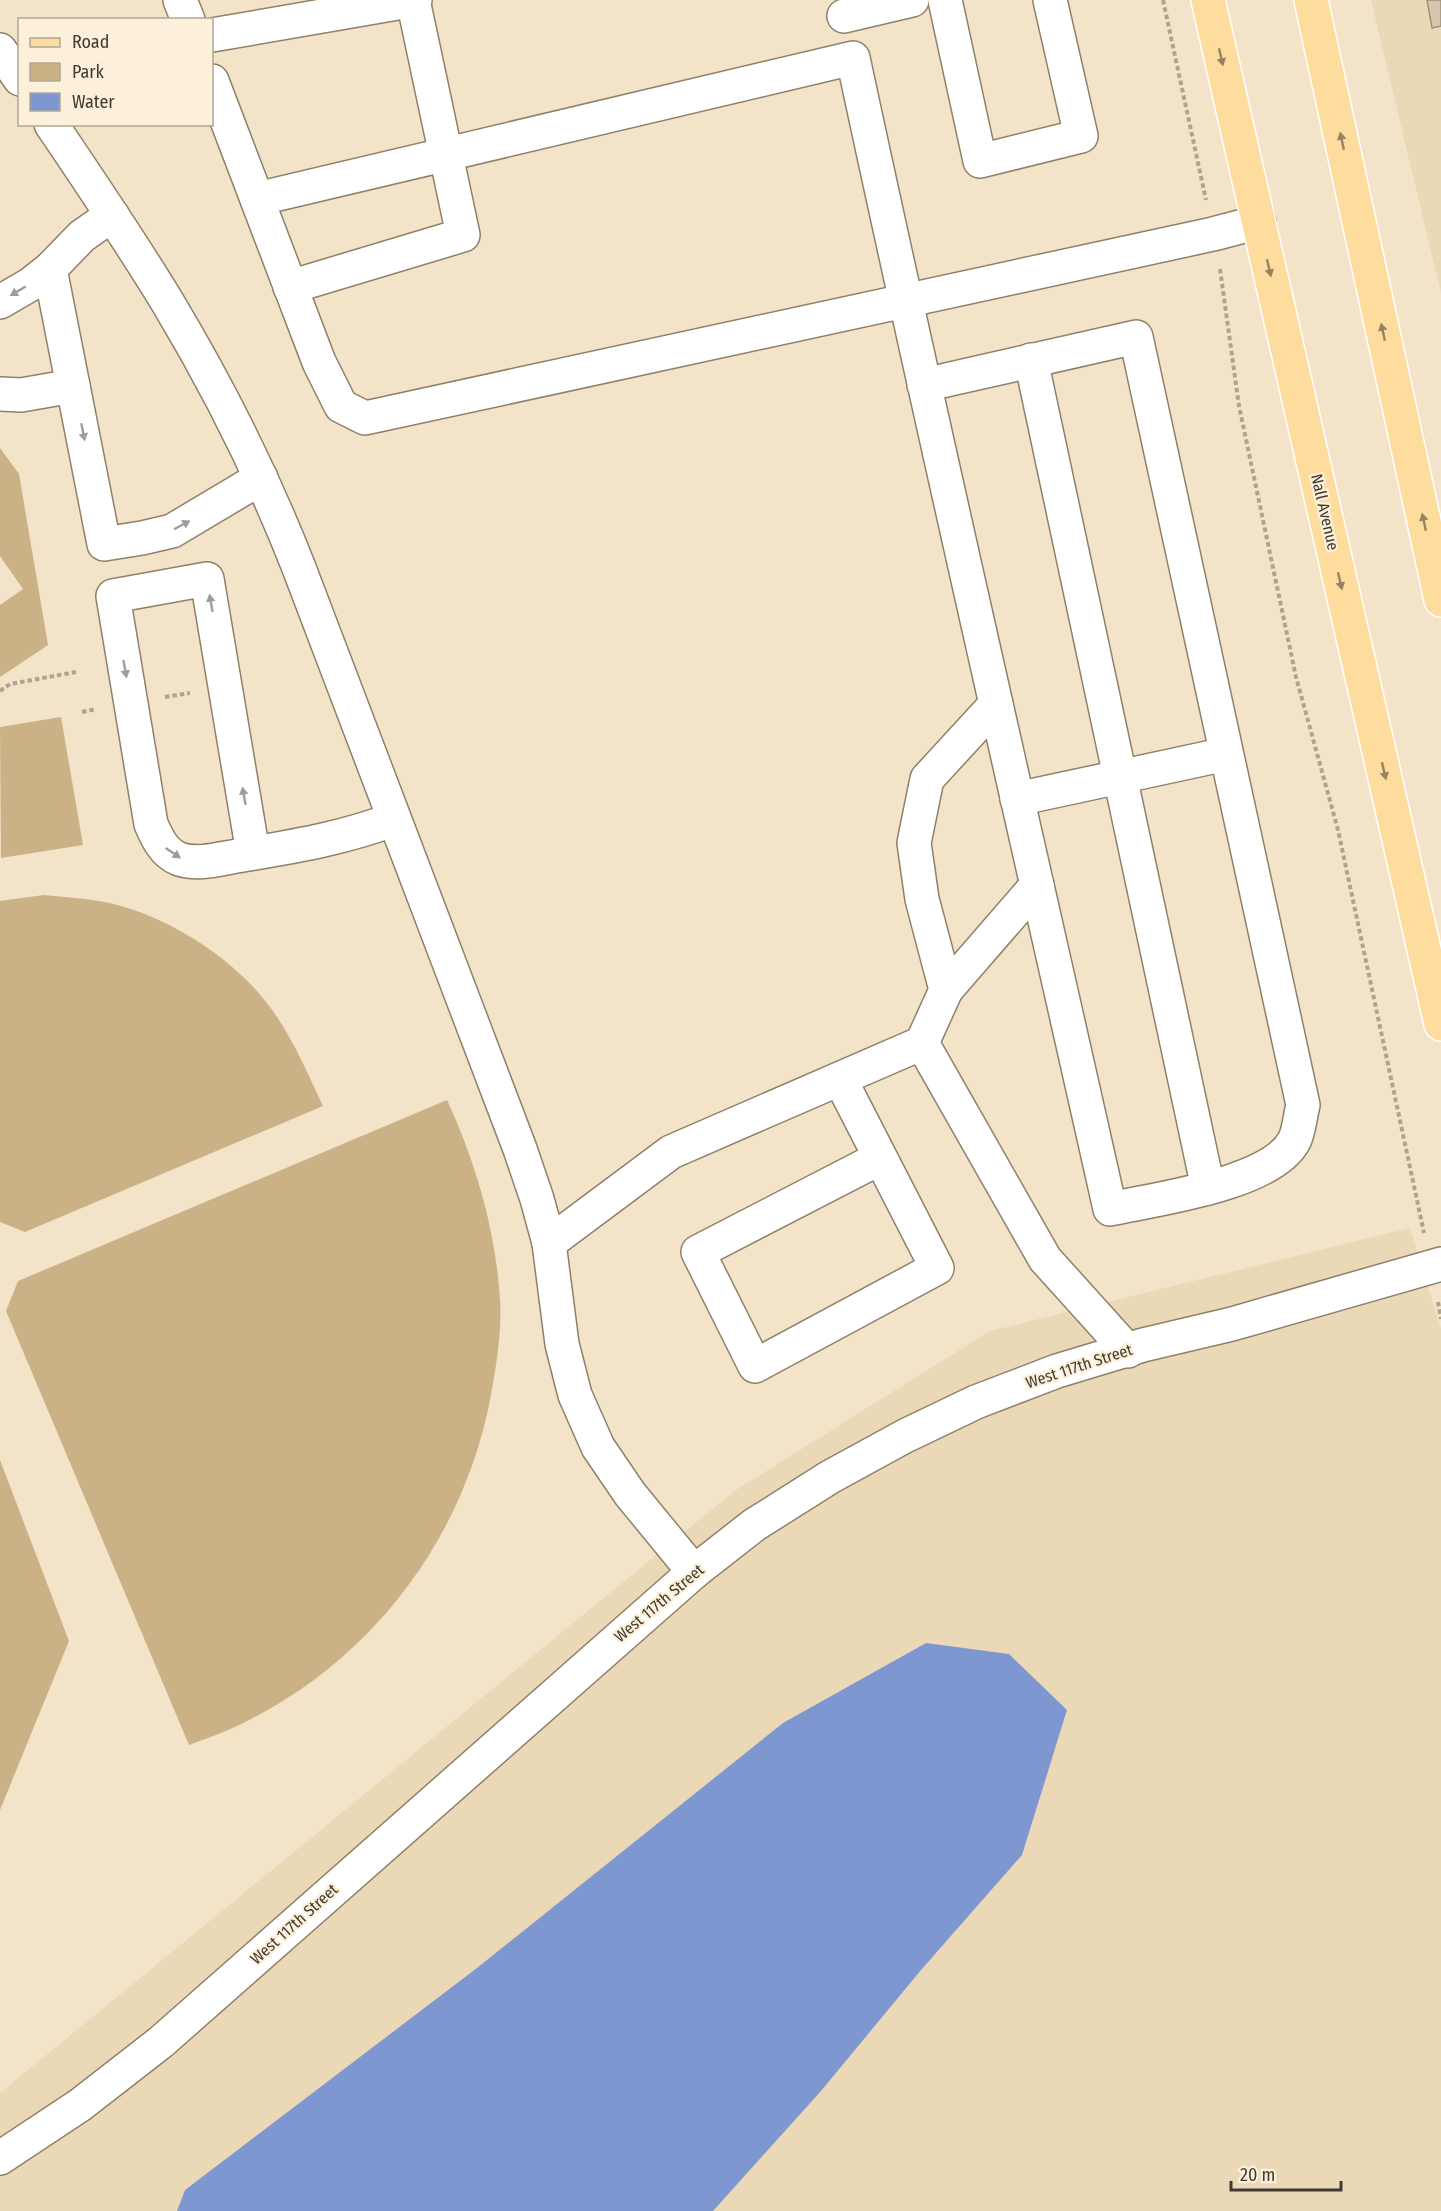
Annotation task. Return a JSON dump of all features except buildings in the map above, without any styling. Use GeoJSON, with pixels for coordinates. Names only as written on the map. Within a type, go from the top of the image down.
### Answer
{"type":"FeatureCollection","features":[{"type":"Feature","properties":{"kind":"main road","name":"Nall Avenue"},"geometry":{"type":"LineString","coordinates":[[1208,0],[1441,1024]]}},
{"type":"Feature","properties":{"kind":"main road"},"geometry":{"type":"LineString","coordinates":[[1311,0],[1441,600]]}},
{"type":"Feature","properties":{"kind":"street"},"geometry":{"type":"LineString","coordinates":[[180,0],[187,18]]}},
{"type":"Feature","properties":{"kind":"street"},"geometry":{"type":"LineString","coordinates":[[213,35],[414,0],[463,236],[290,287]]}},
{"type":"Feature","properties":{"kind":"street"},"geometry":{"type":"LineString","coordinates":[[912,0],[842,8],[904,299],[1110,1209],[1231,1183],[1273,1163],[1293,1142],[1303,1106],[1136,337],[924,385]]}},
{"type":"Feature","properties":{"kind":"street"},"geometry":{"type":"LineString","coordinates":[[945,0],[980,161],[1081,136],[1050,0]]}},
{"type":"Feature","properties":{"kind":"street"},"geometry":{"type":"LineString","coordinates":[[0,50],[18,76]]}},
{"type":"Feature","properties":{"kind":"street"},"geometry":{"type":"LineString","coordinates":[[256,199],[853,58]]}},
{"type":"Feature","properties":{"kind":"street"},"geometry":{"type":"LineString","coordinates":[[213,84],[319,362],[341,406],[365,418],[904,299],[1213,234],[1259,222]]}},
{"type":"Feature","properties":{"kind":"street"},"geometry":{"type":"LineString","coordinates":[[52,126],[168,304],[211,379],[261,478],[299,568],[520,1149],[549,1243],[562,1344],[580,1406],[598,1447],[630,1494],[694,1572]]}},
{"type":"Feature","properties":{"kind":"street"},"geometry":{"type":"LineString","coordinates":[[0,302],[31,284],[82,236],[112,215]]}},
{"type":"Feature","properties":{"kind":"street"},"geometry":{"type":"LineString","coordinates":[[50,268],[104,544],[151,824],[160,844],[178,858],[197,862],[337,838],[394,819]]}},
{"type":"Feature","properties":{"kind":"street"},"geometry":{"type":"LineString","coordinates":[[1031,360],[1208,1188]]}},
{"type":"Feature","properties":{"kind":"street"},"geometry":{"type":"LineString","coordinates":[[0,394],[21,395],[73,386]]}},
{"type":"Feature","properties":{"kind":"street"},"geometry":{"type":"LineString","coordinates":[[104,544],[172,531],[261,478]]}},
{"type":"Feature","properties":{"kind":"street"},"geometry":{"type":"LineString","coordinates":[[113,596],[207,579],[253,853]]}},
{"type":"Feature","properties":{"kind":"street"},"geometry":{"type":"LineString","coordinates":[[946,990],[922,899],[914,843],[927,779],[996,704]]}},
{"type":"Feature","properties":{"kind":"street"},"geometry":{"type":"LineString","coordinates":[[1017,799],[1226,754]]}},
{"type":"Feature","properties":{"kind":"street"},"geometry":{"type":"LineString","coordinates":[[549,1243],[671,1152],[922,1043],[946,990],[1037,885]]}},
{"type":"Feature","properties":{"kind":"street"},"geometry":{"type":"LineString","coordinates":[[922,1043],[1045,1259],[1128,1351]]}},
{"type":"Feature","properties":{"kind":"street"},"geometry":{"type":"LineString","coordinates":[[840,1079],[937,1268],[756,1366],[698,1252],[880,1158]]}},
{"type":"Feature","properties":{"kind":"street","name":"West 117th Street"},"geometry":{"type":"LineString","coordinates":[[0,2158],[80,2105],[161,2042],[694,1572],[754,1526],[830,1477],[905,1436],[976,1402],[1057,1371],[1143,1345],[1232,1324],[1436,1265]]}},
{"type":"Feature","properties":{"kind":"path"},"geometry":{"type":"LineString","coordinates":[[1163,0],[1219,262],[1241,417],[1296,677],[1338,830],[1436,1265],[1441,1319]]}},
{"type":"Feature","properties":{"kind":"path"},"geometry":{"type":"LineString","coordinates":[[0,691],[10,684],[76,672]]}},
{"type":"Feature","properties":{"kind":"shaded area"},"geometry":{"type":"Polygon","coordinates":[[[1371,0],[1441,0],[1441,293],[1371,0]]]}},
{"type":"Feature","properties":{"kind":"shaded area"},"geometry":{"type":"Polygon","coordinates":[[[1410,1228],[1441,1329],[1441,2211],[0,2211],[0,2093],[733,1492],[990,1331],[1410,1228]]]}},
{"type":"Feature","properties":{"kind":"green space"},"geometry":{"type":"Polygon","coordinates":[[[0,448],[19,474],[48,645],[0,677],[0,605],[23,589],[0,556],[0,448]]]}},
{"type":"Feature","properties":{"kind":"green space"},"geometry":{"type":"Polygon","coordinates":[[[61,717],[83,845],[1,858],[0,727],[61,717]]]}},
{"type":"Feature","properties":{"kind":"green space"},"geometry":{"type":"Polygon","coordinates":[[[44,895],[92,900],[144,914],[188,936],[229,964],[247,980],[272,1009],[296,1049],[323,1106],[25,1232],[0,1222],[0,901],[44,895]]]}},
{"type":"Feature","properties":{"kind":"green space"},"geometry":{"type":"Polygon","coordinates":[[[447,1100],[467,1148],[483,1198],[494,1248],[500,1300],[498,1350],[490,1400],[476,1453],[457,1503],[432,1550],[402,1594],[367,1634],[327,1670],[283,1701],[235,1727],[189,1745],[6,1311],[18,1281],[447,1100]]]}},
{"type":"Feature","properties":{"kind":"green space"},"geometry":{"type":"Polygon","coordinates":[[[0,1460],[69,1641],[0,1810],[0,1460]]]}},
{"type":"Feature","properties":{"kind":"water"},"geometry":{"type":"Polygon","coordinates":[[[926,1643],[1009,1654],[1067,1710],[1022,1855],[921,1970],[821,2091],[713,2211],[177,2211],[185,2190],[477,1968],[783,1723],[926,1643]]]}}]}
